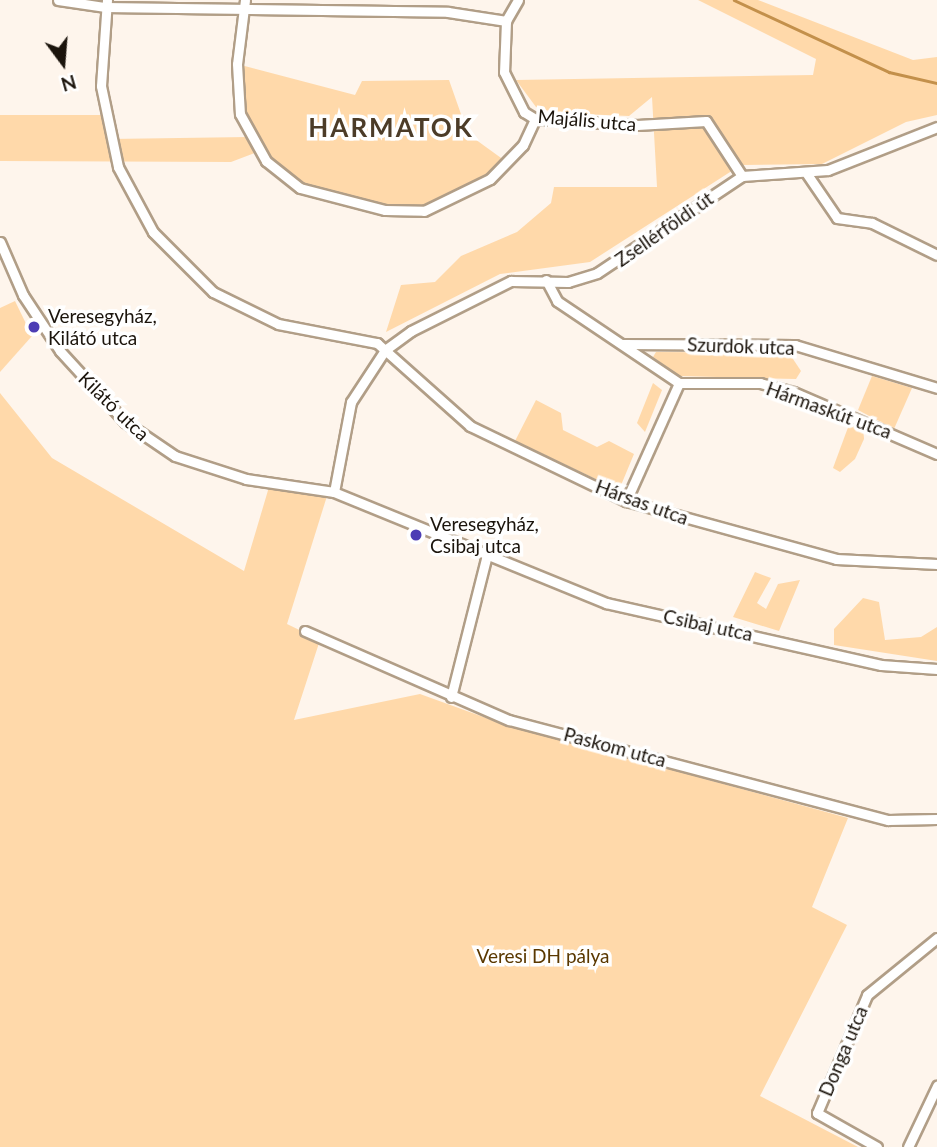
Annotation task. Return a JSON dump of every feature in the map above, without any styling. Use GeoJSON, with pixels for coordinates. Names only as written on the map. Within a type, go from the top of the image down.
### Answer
{"type":"FeatureCollection","features":[{"type":"Feature","properties":{"kind":"street"},"geometry":{"type":"LineString","coordinates":[[58,0],[106,4],[243,4],[448,12],[506,21],[518,0]]}},
{"type":"Feature","properties":{"kind":"street"},"geometry":{"type":"LineString","coordinates":[[106,4],[101,86],[110,139],[153,232],[213,292],[247,313],[385,350]]}},
{"type":"Feature","properties":{"kind":"street"},"geometry":{"type":"LineString","coordinates":[[243,4],[240,114],[266,162],[300,188],[385,210],[424,211],[490,179],[523,145],[535,119]]}},
{"type":"Feature","properties":{"kind":"street","name":"Majális utca"},"geometry":{"type":"LineString","coordinates":[[506,21],[509,90],[535,119],[706,121],[742,176]]}},
{"type":"Feature","properties":{"kind":"street"},"geometry":{"type":"LineString","coordinates":[[742,176],[807,174],[937,127]]}},
{"type":"Feature","properties":{"kind":"street"},"geometry":{"type":"LineString","coordinates":[[807,174],[837,218],[872,223],[937,255]]}},
{"type":"Feature","properties":{"kind":"street","name":"Zsellérföldi út"},"geometry":{"type":"LineString","coordinates":[[334,492],[351,402],[385,350],[511,281],[568,282],[625,259],[742,176]]}},
{"type":"Feature","properties":{"kind":"street","name":"Kilátó utca"},"geometry":{"type":"LineString","coordinates":[[0,242],[23,295],[60,351],[152,443],[228,475],[334,492]]}},
{"type":"Feature","properties":{"kind":"street"},"geometry":{"type":"LineString","coordinates":[[546,280],[557,300],[679,383],[626,501]]}},
{"type":"Feature","properties":{"kind":"street","name":"Szurdok utca"},"geometry":{"type":"LineString","coordinates":[[623,344],[795,345],[937,388]]}},
{"type":"Feature","properties":{"kind":"street","name":"Hársas utca"},"geometry":{"type":"LineString","coordinates":[[385,350],[470,426],[626,501],[836,559],[937,564]]}},
{"type":"Feature","properties":{"kind":"street","name":"Hármaskút utca"},"geometry":{"type":"LineString","coordinates":[[679,383],[760,383],[793,392],[937,454]]}},
{"type":"Feature","properties":{"kind":"street","name":"Csibaj utca"},"geometry":{"type":"LineString","coordinates":[[334,492],[488,551],[606,603],[881,665],[937,669]]}},
{"type":"Feature","properties":{"kind":"street"},"geometry":{"type":"LineString","coordinates":[[452,696],[488,551]]}},
{"type":"Feature","properties":{"kind":"street","name":"Paskom utca"},"geometry":{"type":"LineString","coordinates":[[305,631],[509,720],[888,820],[937,819]]}},
{"type":"Feature","properties":{"kind":"street","name":"Donga utca"},"geometry":{"type":"LineString","coordinates":[[877,1147],[817,1113],[867,995],[937,938]]}},
{"type":"Feature","properties":{"kind":"street"},"geometry":{"type":"LineString","coordinates":[[908,1147],[937,1086]]}},
{"type":"Feature","properties":{"kind":"green space"},"geometry":{"type":"Polygon","coordinates":[[[698,0],[758,0],[913,60],[937,57],[937,115],[906,122],[822,164],[741,165],[590,262],[500,274],[386,332],[401,285],[435,282],[461,256],[517,232],[551,203],[554,187],[657,187],[652,97],[629,116],[556,113],[536,107],[516,80],[813,75],[816,59],[698,0]]]}},
{"type":"Feature","properties":{"kind":"green space"},"geometry":{"type":"Polygon","coordinates":[[[237,64],[355,95],[362,81],[449,80],[468,134],[508,163],[468,194],[408,212],[300,188],[260,151],[231,162],[0,161],[0,115],[102,115],[110,139],[248,137],[237,64]]]}},
{"type":"Feature","properties":{"kind":"green space"},"geometry":{"type":"Polygon","coordinates":[[[15,301],[32,336],[0,372],[0,308],[15,301]]]}},
{"type":"Feature","properties":{"kind":"green space"},"geometry":{"type":"Polygon","coordinates":[[[656,352],[789,353],[801,371],[796,379],[679,376],[653,357],[656,352]]]}},
{"type":"Feature","properties":{"kind":"green space"},"geometry":{"type":"Polygon","coordinates":[[[872,376],[912,388],[894,429],[858,410],[872,376]]]}},
{"type":"Feature","properties":{"kind":"green space"},"geometry":{"type":"Polygon","coordinates":[[[653,383],[662,390],[645,432],[637,423],[653,383]]]}},
{"type":"Feature","properties":{"kind":"green space","name":"Veresi DH pálya"},"geometry":{"type":"Polygon","coordinates":[[[0,393],[52,458],[244,571],[269,487],[327,496],[287,624],[320,640],[294,720],[420,694],[500,723],[848,818],[812,907],[847,925],[760,1096],[858,1147],[0,1147],[0,393]]]}},
{"type":"Feature","properties":{"kind":"green space"},"geometry":{"type":"Polygon","coordinates":[[[536,400],[561,413],[563,430],[597,447],[609,441],[634,454],[619,490],[515,441],[536,400]]]}},
{"type":"Feature","properties":{"kind":"green space"},"geometry":{"type":"Polygon","coordinates":[[[850,422],[863,426],[864,439],[855,459],[840,472],[833,468],[850,422]]]}},
{"type":"Feature","properties":{"kind":"green space"},"geometry":{"type":"Polygon","coordinates":[[[755,572],[771,578],[757,603],[766,609],[778,584],[800,580],[779,631],[733,617],[755,572]]]}},
{"type":"Feature","properties":{"kind":"green space"},"geometry":{"type":"Polygon","coordinates":[[[863,598],[879,602],[885,640],[921,637],[937,627],[937,661],[834,645],[834,629],[863,598]]]}},
{"type":"Feature","properties":{"kind":"waterway"},"geometry":{"type":"LineString","coordinates":[[734,0],[889,72],[937,83]]}},
{"type":"Feature","properties":{"kind":"place","name":"Veresegyház, Kilátó utca"},"geometry":{"type":"Point","coordinates":[34,327]}},
{"type":"Feature","properties":{"kind":"place","name":"Veresegyház, Csibaj utca"},"geometry":{"type":"Point","coordinates":[416,535]}},
{"type":"Feature","properties":{"kind":"district","name":"HARMATOK"},"geometry":{"type":"Point","coordinates":[391,128]}}]}
